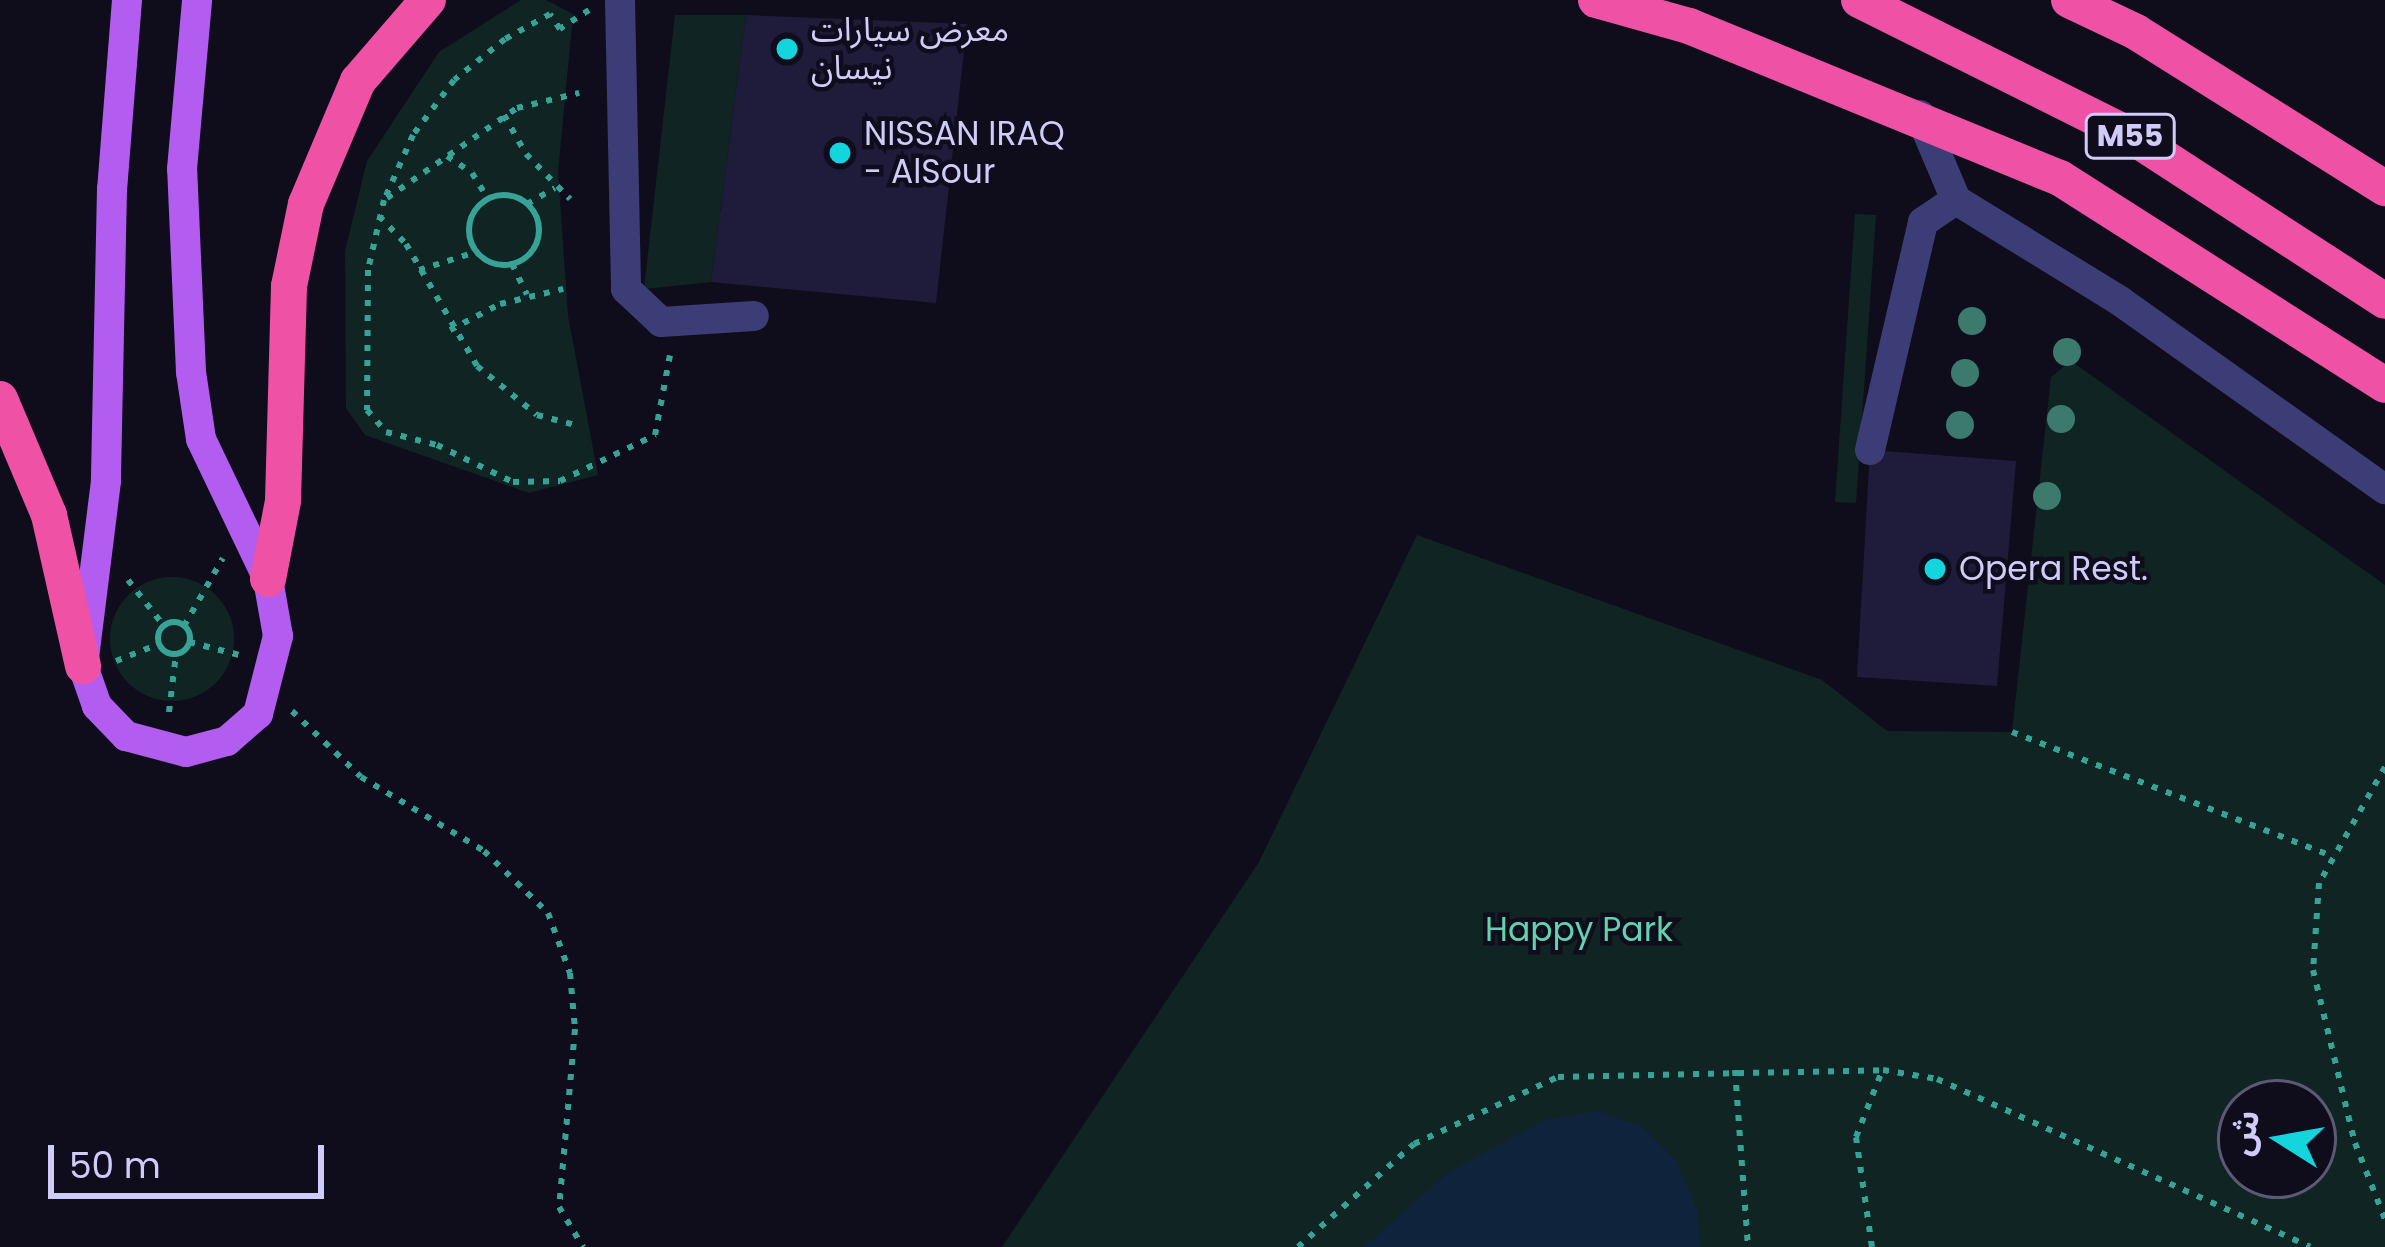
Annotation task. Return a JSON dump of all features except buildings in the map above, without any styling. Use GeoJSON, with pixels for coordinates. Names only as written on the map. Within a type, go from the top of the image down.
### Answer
{"type":"FeatureCollection","features":[{"type":"Feature","properties":{"kind":"highway"},"geometry":{"type":"LineString","coordinates":[[268,579],[283,501],[289,286],[306,204],[358,81],[428,0]]}},
{"type":"Feature","properties":{"kind":"highway"},"geometry":{"type":"LineString","coordinates":[[1596,0],[1694,13],[2060,178],[2385,385]]}},
{"type":"Feature","properties":{"kind":"highway","name":"M55"},"geometry":{"type":"LineString","coordinates":[[1859,0],[2128,134],[2385,301]]}},
{"type":"Feature","properties":{"kind":"highway","name":"M55"},"geometry":{"type":"LineString","coordinates":[[2069,0],[2136,32],[2385,188]]}},
{"type":"Feature","properties":{"kind":"highway"},"geometry":{"type":"LineString","coordinates":[[0,399],[49,515],[83,666]]}},
{"type":"Feature","properties":{"kind":"main road"},"geometry":{"type":"LineString","coordinates":[[128,0],[100,544],[83,666],[110,722],[165,751],[226,741],[259,714],[272,676],[268,579],[238,528],[201,440],[184,304],[182,169],[197,0]]}},
{"type":"Feature","properties":{"kind":"street"},"geometry":{"type":"LineString","coordinates":[[620,0],[626,289],[645,315],[677,322],[754,316]]}},
{"type":"Feature","properties":{"kind":"street"},"geometry":{"type":"LineString","coordinates":[[1920,115],[1955,200],[2120,301],[2385,489]]}},
{"type":"Feature","properties":{"kind":"street"},"geometry":{"type":"LineString","coordinates":[[1870,450],[1923,222],[1955,200]]}},
{"type":"Feature","properties":{"kind":"path"},"geometry":{"type":"LineString","coordinates":[[605,0],[560,29],[550,14],[478,58],[433,105],[384,200],[368,270],[371,419],[513,482],[560,481],[655,435],[677,322]]}},
{"type":"Feature","properties":{"kind":"path"},"geometry":{"type":"LineString","coordinates":[[384,200],[504,115],[579,93]]}},
{"type":"Feature","properties":{"kind":"path"},"geometry":{"type":"LineString","coordinates":[[504,115],[556,188],[570,199]]}},
{"type":"Feature","properties":{"kind":"path"},"geometry":{"type":"LineString","coordinates":[[447,156],[472,173],[488,199]]}},
{"type":"Feature","properties":{"kind":"path"},"geometry":{"type":"LineString","coordinates":[[527,204],[556,188]]}},
{"type":"Feature","properties":{"kind":"path"},"geometry":{"type":"LineString","coordinates":[[476,252],[469,228],[488,199],[508,195],[527,204],[538,238],[512,264]]}},
{"type":"Feature","properties":{"kind":"path"},"geometry":{"type":"LineString","coordinates":[[379,217],[419,269],[451,330],[477,366],[525,407],[579,426]]}},
{"type":"Feature","properties":{"kind":"path"},"geometry":{"type":"LineString","coordinates":[[419,269],[476,252],[512,264],[527,295]]}},
{"type":"Feature","properties":{"kind":"path"},"geometry":{"type":"LineString","coordinates":[[451,330],[527,295],[563,289]]}},
{"type":"Feature","properties":{"kind":"path"},"geometry":{"type":"LineString","coordinates":[[189,642],[184,626],[238,528]]}},
{"type":"Feature","properties":{"kind":"path"},"geometry":{"type":"LineString","coordinates":[[100,544],[164,626]]}},
{"type":"Feature","properties":{"kind":"path"},"geometry":{"type":"LineString","coordinates":[[164,626],[184,626]]}},
{"type":"Feature","properties":{"kind":"path"},"geometry":{"type":"LineString","coordinates":[[164,626],[159,644],[176,654]]}},
{"type":"Feature","properties":{"kind":"path"},"geometry":{"type":"LineString","coordinates":[[189,642],[272,676],[361,777],[484,851],[548,914],[570,973],[575,1029],[560,1207],[583,1247]]}},
{"type":"Feature","properties":{"kind":"path"},"geometry":{"type":"LineString","coordinates":[[165,751],[176,654],[189,642]]}},
{"type":"Feature","properties":{"kind":"path"},"geometry":{"type":"LineString","coordinates":[[2012,732],[2334,857]]}},
{"type":"Feature","properties":{"kind":"path"},"geometry":{"type":"LineString","coordinates":[[2385,767],[2319,884],[2313,970],[2355,1143],[2385,1219]]}},
{"type":"Feature","properties":{"kind":"path"},"geometry":{"type":"LineString","coordinates":[[2377,778],[2385,784]]}},
{"type":"Feature","properties":{"kind":"path"},"geometry":{"type":"LineString","coordinates":[[1735,1070],[1748,1247]]}},
{"type":"Feature","properties":{"kind":"path"},"geometry":{"type":"LineString","coordinates":[[1872,1247],[1856,1137],[1882,1070]]}},
{"type":"Feature","properties":{"kind":"path"},"geometry":{"type":"LineString","coordinates":[[1298,1247],[1414,1144],[1558,1077],[1882,1070],[1937,1079],[2310,1247]]}},
{"type":"Feature","properties":{"kind":"green space"},"geometry":{"type":"Polygon","coordinates":[[[521,0],[546,0],[573,14],[558,172],[568,316],[598,475],[529,493],[365,435],[346,408],[345,251],[367,161],[439,52],[521,0]]]}},
{"type":"Feature","properties":{"kind":"green space"},"geometry":{"type":"Polygon","coordinates":[[[675,15],[746,15],[711,282],[644,289],[675,15]]]}},
{"type":"Feature","properties":{"kind":"green space"},"geometry":{"type":"Polygon","coordinates":[[[1855,214],[1876,215],[1856,503],[1835,502],[1855,214]]]}},
{"type":"Feature","properties":{"kind":"green space","name":"Happy Park"},"geometry":{"type":"Polygon","coordinates":[[[2071,361],[2385,585],[2385,1247],[1002,1247],[1259,862],[1417,535],[1822,680],[1887,731],[2012,732],[2051,377],[2071,361]]]}},
{"type":"Feature","properties":{"kind":"green space"},"geometry":{"type":"Polygon","coordinates":[[[172,577],[196,582],[216,595],[229,615],[234,639],[229,663],[216,683],[196,696],[172,701],[148,696],[128,683],[115,663],[110,639],[115,615],[128,595],[148,582],[172,577]]]}},
{"type":"Feature","properties":{"kind":"water"},"geometry":{"type":"Polygon","coordinates":[[[1598,1111],[1642,1127],[1676,1160],[1697,1209],[1700,1247],[1363,1247],[1448,1173],[1544,1120],[1598,1111]]]}},
{"type":"Feature","properties":{"kind":"place","name":"معرض سيارات نيسان"},"geometry":{"type":"Point","coordinates":[787,49]}},
{"type":"Feature","properties":{"kind":"place","name":"NISSAN IRAQ - AlSour"},"geometry":{"type":"Point","coordinates":[840,153]}},
{"type":"Feature","properties":{"kind":"place","name":"Opera Rest."},"geometry":{"type":"Point","coordinates":[1935,569]}}]}
